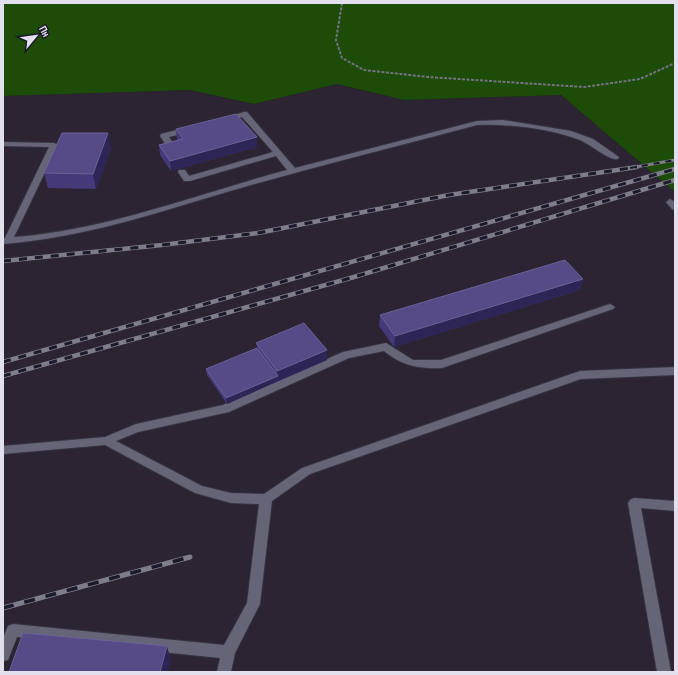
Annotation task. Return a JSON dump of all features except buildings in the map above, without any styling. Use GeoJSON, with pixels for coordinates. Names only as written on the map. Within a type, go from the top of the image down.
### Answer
{"type":"FeatureCollection","features":[{"type":"Feature","properties":{"kind":"lane"},"geometry":{"type":"LineString","coordinates":[[215,122],[244,114],[293,171]]}},
{"type":"Feature","properties":{"kind":"lane"},"geometry":{"type":"LineString","coordinates":[[6,241],[52,236],[106,225],[293,171],[477,123],[503,122],[568,132],[590,141],[615,157]]}},
{"type":"Feature","properties":{"kind":"lane"},"geometry":{"type":"LineString","coordinates":[[171,146],[164,136],[200,126]]}},
{"type":"Feature","properties":{"kind":"lane"},"geometry":{"type":"LineString","coordinates":[[3,144],[54,144],[6,241]]}},
{"type":"Feature","properties":{"kind":"lane"},"geometry":{"type":"LineString","coordinates":[[182,172],[187,179],[278,153]]}},
{"type":"Feature","properties":{"kind":"lane"},"geometry":{"type":"LineString","coordinates":[[3,450],[106,441],[136,428],[224,409],[346,356],[386,347],[400,359],[420,365],[442,364],[610,307]]}},
{"type":"Feature","properties":{"kind":"lane"},"geometry":{"type":"LineString","coordinates":[[106,441],[199,490],[231,498],[266,499],[306,472],[580,375],[675,371]]}},
{"type":"Feature","properties":{"kind":"lane"},"geometry":{"type":"LineString","coordinates":[[224,672],[228,652],[253,604],[266,499]]}},
{"type":"Feature","properties":{"kind":"lane"},"geometry":{"type":"LineString","coordinates":[[664,672],[634,503],[675,506]]}},
{"type":"Feature","properties":{"kind":"lane"},"geometry":{"type":"LineString","coordinates":[[3,655],[13,630],[228,652]]}},
{"type":"Feature","properties":{"kind":"path"},"geometry":{"type":"LineString","coordinates":[[342,3],[336,40],[342,58],[364,70],[428,78],[584,87],[640,79],[675,63]]}},
{"type":"Feature","properties":{"kind":"shaded area"},"geometry":{"type":"Polygon","coordinates":[[[337,84],[404,100],[561,95],[675,192],[675,672],[3,672],[3,96],[190,90],[254,104],[337,84]]]}},
{"type":"Feature","properties":{"kind":"green space"},"geometry":{"type":"Polygon","coordinates":[[[3,3],[675,3],[675,192],[561,95],[404,100],[337,84],[254,104],[190,90],[3,96],[3,3]]]}},
{"type":"Feature","properties":{"kind":"railway"},"geometry":{"type":"LineString","coordinates":[[630,168],[675,160]]}},
{"type":"Feature","properties":{"kind":"railway"},"geometry":{"type":"LineString","coordinates":[[3,261],[162,245],[258,233],[449,195],[637,167]]}},
{"type":"Feature","properties":{"kind":"railway"},"geometry":{"type":"LineString","coordinates":[[3,362],[675,169]]}},
{"type":"Feature","properties":{"kind":"railway"},"geometry":{"type":"LineString","coordinates":[[3,376],[354,277],[675,180]]}},
{"type":"Feature","properties":{"kind":"railway"},"geometry":{"type":"LineString","coordinates":[[3,608],[190,557]]}}]}
